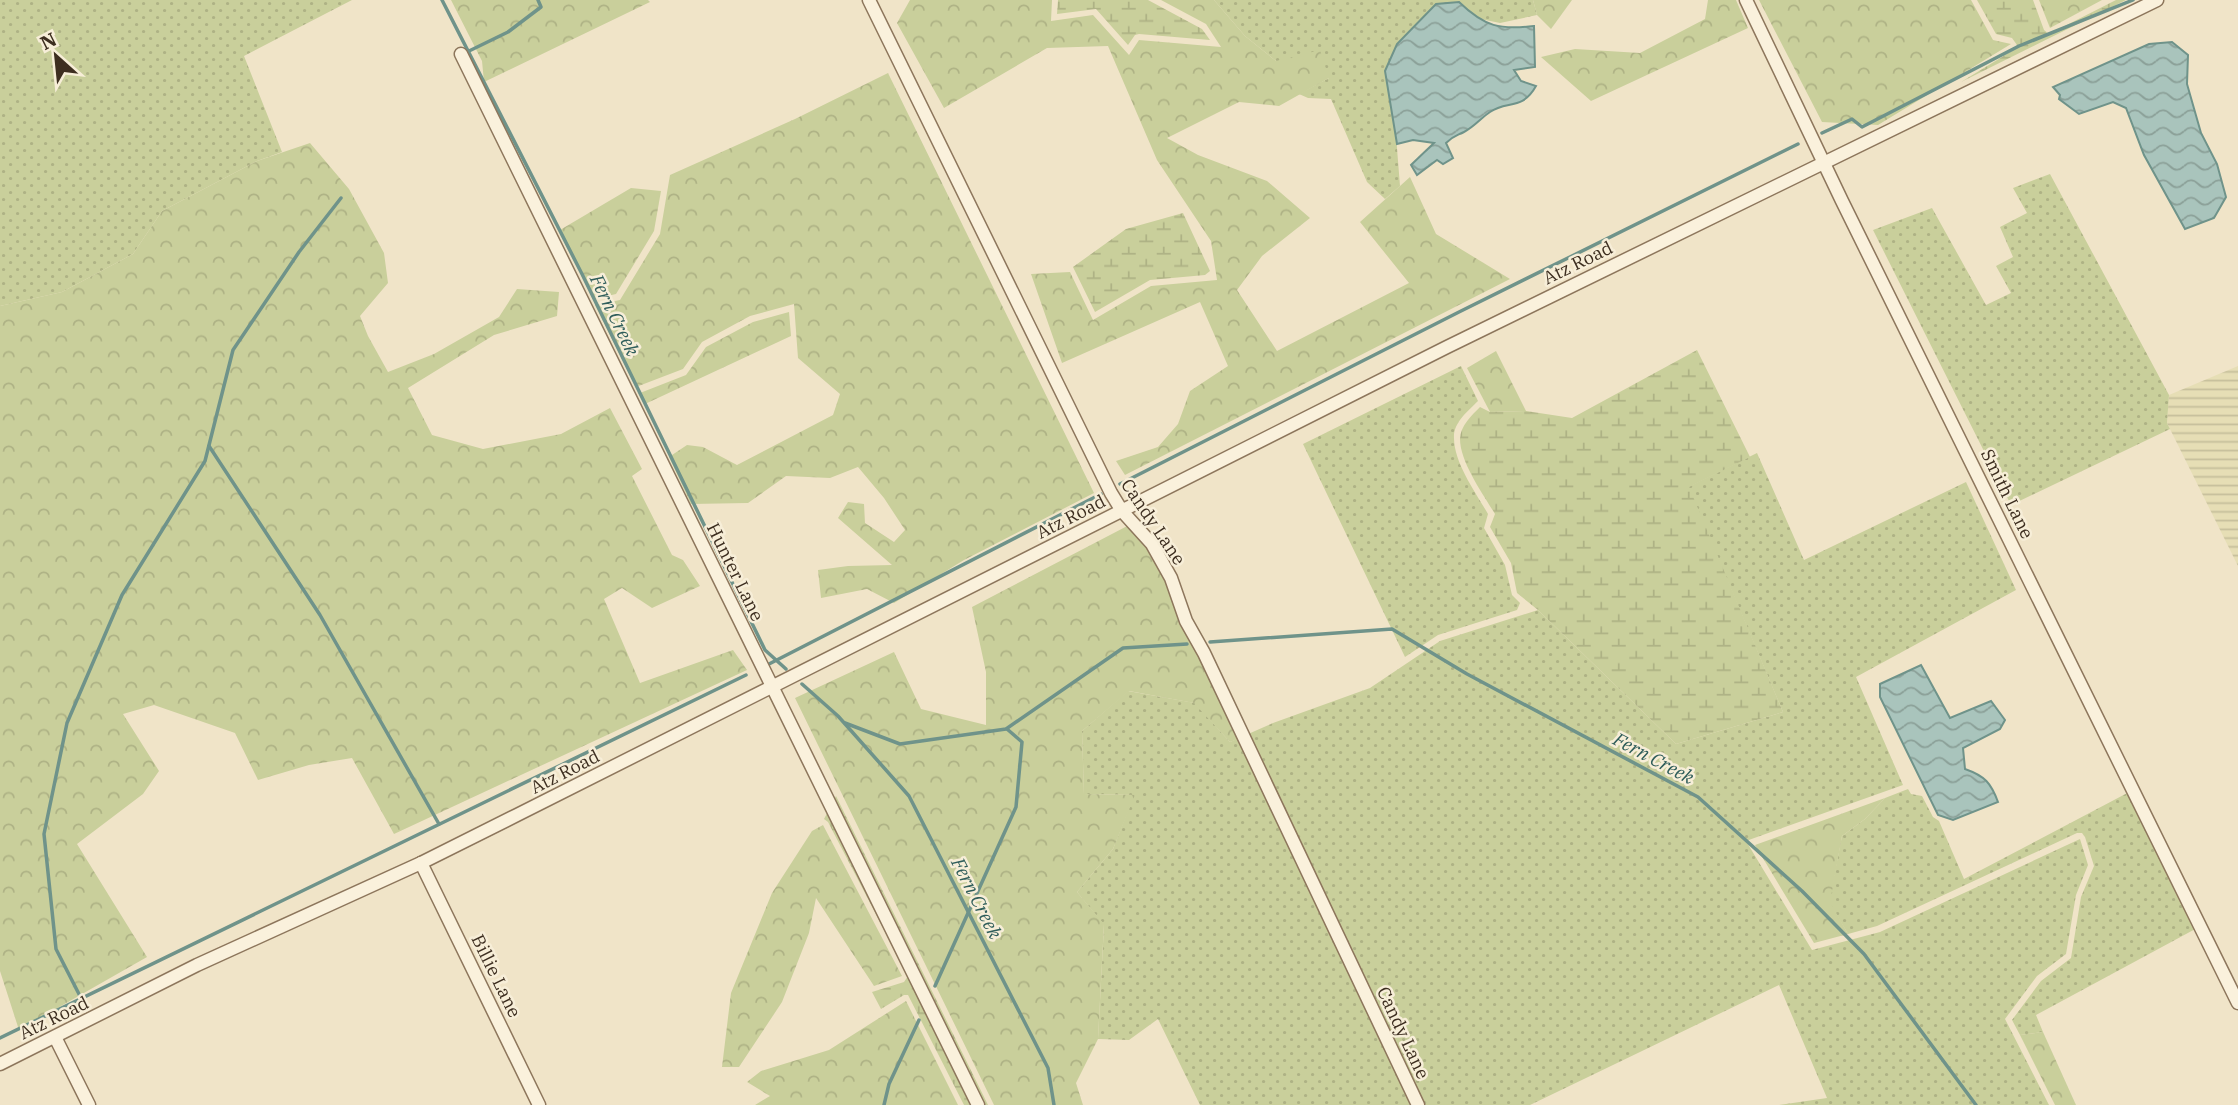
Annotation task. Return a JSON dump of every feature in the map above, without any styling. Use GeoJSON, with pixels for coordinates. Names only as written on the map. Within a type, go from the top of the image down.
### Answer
{"type":"FeatureCollection","features":[{"type":"Feature","properties":{"kind":"street","name":"Candy Lane"},"geometry":{"type":"LineString","coordinates":[[869,0],[1122,511],[1152,544],[1171,579],[1186,621],[1418,1105]]}},
{"type":"Feature","properties":{"kind":"street","name":"Smith Lane"},"geometry":{"type":"LineString","coordinates":[[1746,0],[2238,1003]]}},
{"type":"Feature","properties":{"kind":"street","name":"Atz Road"},"geometry":{"type":"LineString","coordinates":[[0,1064],[197,965],[421,863],[1447,347],[2157,0]]}},
{"type":"Feature","properties":{"kind":"street","name":"Hunter Lane"},"geometry":{"type":"LineString","coordinates":[[461,54],[978,1105]]}},
{"type":"Feature","properties":{"kind":"street","name":"Billie Lane"},"geometry":{"type":"LineString","coordinates":[[421,863],[539,1105]]}},
{"type":"Feature","properties":{"kind":"street"},"geometry":{"type":"LineString","coordinates":[[55,1037],[89,1105]]}},
{"type":"Feature","properties":{"kind":"shaded area"},"geometry":{"type":"Polygon","coordinates":[[[2238,366],[2238,566],[2167,423],[2169,395],[2238,366]]]}},
{"type":"Feature","properties":{"kind":"green space"},"geometry":{"type":"Polygon","coordinates":[[[0,0],[352,0],[244,56],[282,152],[257,161],[162,211],[133,254],[62,292],[0,306],[0,0]]]}},
{"type":"Feature","properties":{"kind":"green space"},"geometry":{"type":"Polygon","coordinates":[[[451,0],[650,2],[484,82],[482,61],[451,0]]]}},
{"type":"Feature","properties":{"kind":"green space"},"geometry":{"type":"Polygon","coordinates":[[[910,0],[1052,0],[1051,21],[1093,15],[1129,55],[1139,40],[1221,47],[1206,24],[1161,0],[1214,0],[1245,36],[1276,61],[1320,50],[1329,78],[1279,106],[1239,102],[1167,138],[1198,155],[1267,181],[1310,218],[1262,256],[1237,290],[1277,351],[1409,283],[1360,222],[1410,177],[1436,234],[1510,279],[1125,475],[1116,461],[1158,447],[1178,424],[1190,391],[1228,366],[1200,302],[1062,363],[1031,274],[1070,272],[1093,320],[1151,286],[1217,280],[1211,241],[1157,160],[1108,46],[1047,48],[944,108],[897,23],[910,0]]]}},
{"type":"Feature","properties":{"kind":"green space"},"geometry":{"type":"Polygon","coordinates":[[[1058,0],[1148,0],[1202,29],[1210,40],[1139,34],[1135,35],[1128,45],[1096,9],[1057,14],[1058,0]]]}},
{"type":"Feature","properties":{"kind":"green space"},"geometry":{"type":"Polygon","coordinates":[[[1214,0],[1533,0],[1537,15],[1500,23],[1476,18],[1459,2],[1395,123],[1400,186],[1385,199],[1367,182],[1331,99],[1308,98],[1299,94],[1329,78],[1276,61],[1245,36],[1214,0]]]}},
{"type":"Feature","properties":{"kind":"green space"},"geometry":{"type":"Polygon","coordinates":[[[1533,0],[1572,0],[1551,29],[1537,15],[1533,0]]]}},
{"type":"Feature","properties":{"kind":"green space"},"geometry":{"type":"Polygon","coordinates":[[[1708,0],[1736,0],[1748,28],[1591,101],[1541,57],[1575,49],[1640,53],[1705,19],[1708,0]]]}},
{"type":"Feature","properties":{"kind":"green space"},"geometry":{"type":"Polygon","coordinates":[[[1759,0],[1971,0],[1993,40],[2011,44],[1878,125],[1822,122],[1759,0]]]}},
{"type":"Feature","properties":{"kind":"green space"},"geometry":{"type":"Polygon","coordinates":[[[1977,0],[2033,0],[2044,30],[2049,34],[2116,0],[2126,0],[1961,82],[2015,49],[2017,45],[2012,38],[1996,34],[1977,0]]]}},
{"type":"Feature","properties":{"kind":"green space"},"geometry":{"type":"Polygon","coordinates":[[[2039,0],[2102,0],[2050,28],[2039,0]]]}},
{"type":"Feature","properties":{"kind":"green space"},"geometry":{"type":"Polygon","coordinates":[[[888,73],[1094,493],[964,560],[894,603],[867,589],[821,598],[818,570],[892,565],[838,518],[848,502],[864,504],[865,523],[894,542],[905,530],[884,498],[858,467],[830,478],[786,476],[748,503],[691,504],[669,457],[687,445],[703,447],[737,465],[833,415],[840,394],[798,358],[794,304],[750,316],[702,342],[683,369],[636,387],[595,305],[620,300],[660,234],[670,175],[795,119],[888,73]]]}},
{"type":"Feature","properties":{"kind":"green space"},"geometry":{"type":"Polygon","coordinates":[[[310,143],[349,189],[384,253],[388,283],[360,316],[388,372],[434,354],[499,317],[517,289],[559,292],[557,316],[494,335],[408,388],[432,435],[483,449],[561,434],[610,408],[642,469],[632,476],[672,555],[683,560],[700,586],[652,608],[622,588],[604,599],[640,683],[733,650],[747,670],[394,834],[352,758],[309,765],[258,780],[235,733],[154,705],[123,714],[159,771],[143,794],[77,844],[147,957],[19,1030],[0,971],[0,306],[62,292],[133,254],[162,211],[257,161],[310,143]]]}},
{"type":"Feature","properties":{"kind":"green space"},"geometry":{"type":"Polygon","coordinates":[[[2050,174],[2169,395],[2167,423],[2170,429],[2011,505],[1873,230],[1932,208],[1986,305],[2011,293],[1996,266],[2013,257],[2000,227],[2027,213],[2013,188],[2050,174]]]}},
{"type":"Feature","properties":{"kind":"green space"},"geometry":{"type":"Polygon","coordinates":[[[631,188],[661,191],[654,231],[616,294],[594,299],[560,230],[631,188]]]}},
{"type":"Feature","properties":{"kind":"green space"},"geometry":{"type":"Polygon","coordinates":[[[1183,213],[1210,271],[1205,275],[1150,280],[1095,312],[1073,267],[1126,229],[1183,213]]]}},
{"type":"Feature","properties":{"kind":"green space"},"geometry":{"type":"Polygon","coordinates":[[[789,312],[791,336],[645,404],[640,393],[686,375],[706,347],[753,322],[789,312]]]}},
{"type":"Feature","properties":{"kind":"green space"},"geometry":{"type":"Polygon","coordinates":[[[1697,350],[1750,457],[1689,487],[1783,712],[1676,744],[1538,610],[1517,593],[1511,563],[1490,527],[1495,514],[1468,468],[1460,439],[1464,425],[1480,407],[1490,412],[1526,411],[1572,418],[1697,350]]]}},
{"type":"Feature","properties":{"kind":"green space"},"geometry":{"type":"Polygon","coordinates":[[[1496,351],[1526,411],[1490,412],[1467,368],[1496,351]]]}},
{"type":"Feature","properties":{"kind":"green space"},"geometry":{"type":"Polygon","coordinates":[[[1461,366],[1478,401],[1456,427],[1455,448],[1467,477],[1488,514],[1484,528],[1505,565],[1512,595],[1520,603],[1517,610],[1438,635],[1405,657],[1303,444],[1461,366]]]}},
{"type":"Feature","properties":{"kind":"green space"},"geometry":{"type":"Polygon","coordinates":[[[1757,453],[1804,560],[1966,482],[2016,590],[1856,677],[1903,785],[1746,841],[1812,950],[1880,932],[2080,839],[2088,865],[2076,895],[2066,954],[2037,976],[2005,1019],[2049,1105],[1779,1105],[1827,1098],[1779,985],[1530,1105],[1200,1105],[1158,1019],[1129,1040],[1098,1039],[1104,925],[1077,892],[1113,849],[1134,795],[1084,794],[1082,731],[1128,691],[1195,703],[1230,742],[1273,723],[1370,688],[1440,641],[1538,610],[1676,744],[1783,712],[1688,487],[1757,453]]]}},
{"type":"Feature","properties":{"kind":"green space"},"geometry":{"type":"Polygon","coordinates":[[[1133,523],[1152,544],[1243,737],[1230,742],[1194,703],[1129,691],[1082,731],[1084,794],[1135,795],[1113,849],[1077,892],[1104,924],[1098,1039],[1076,1083],[1083,1105],[994,1105],[795,698],[894,652],[921,709],[986,725],[986,672],[972,607],[1133,523]]]}},
{"type":"Feature","properties":{"kind":"green space"},"geometry":{"type":"Polygon","coordinates":[[[1908,789],[1911,794],[1922,796],[1933,817],[1939,821],[1964,879],[2133,790],[2199,927],[2036,1015],[2043,1032],[2020,1035],[2012,1020],[2041,981],[2071,958],[2081,897],[2094,866],[2085,837],[2082,833],[2077,833],[1877,926],[1848,934],[1829,902],[1842,836],[1865,819],[1885,798],[1908,789]]]}},
{"type":"Feature","properties":{"kind":"green space"},"geometry":{"type":"Polygon","coordinates":[[[836,796],[988,1105],[964,1105],[908,995],[881,1009],[872,992],[904,982],[908,976],[828,822],[824,819],[836,796]]]}},
{"type":"Feature","properties":{"kind":"green space"},"geometry":{"type":"Polygon","coordinates":[[[1885,798],[1865,819],[1842,836],[1830,902],[1848,934],[1814,943],[1755,845],[1885,798]]]}},
{"type":"Feature","properties":{"kind":"green space"},"geometry":{"type":"Polygon","coordinates":[[[823,825],[902,976],[874,986],[816,898],[809,933],[782,1002],[739,1067],[722,1067],[731,993],[772,893],[812,831],[823,825]]]}},
{"type":"Feature","properties":{"kind":"green space"},"geometry":{"type":"Polygon","coordinates":[[[906,1001],[958,1105],[755,1105],[770,1096],[747,1082],[761,1071],[829,1050],[906,1001]]]}},
{"type":"Feature","properties":{"kind":"green space"},"geometry":{"type":"Polygon","coordinates":[[[2043,1032],[2076,1105],[2055,1105],[2020,1035],[2043,1032]]]}},
{"type":"Feature","properties":{"kind":"water"},"geometry":{"type":"Polygon","coordinates":[[[1459,2],[1477,17],[1494,25],[1534,26],[1535,67],[1514,70],[1521,81],[1536,86],[1525,99],[1496,108],[1468,130],[1451,139],[1446,143],[1453,158],[1443,164],[1437,160],[1417,175],[1411,165],[1434,143],[1413,140],[1397,144],[1385,71],[1397,44],[1436,4],[1459,2]]]}},
{"type":"Feature","properties":{"kind":"water"},"geometry":{"type":"Polygon","coordinates":[[[2172,42],[2188,55],[2187,84],[2201,133],[2217,164],[2226,197],[2214,218],[2185,229],[2144,155],[2126,108],[2113,102],[2079,114],[2059,99],[2060,95],[2053,87],[2149,44],[2172,42]]]}},
{"type":"Feature","properties":{"kind":"water"},"geometry":{"type":"Polygon","coordinates":[[[1921,665],[1950,718],[1991,701],[2005,720],[2000,729],[1963,748],[1965,769],[1978,774],[1986,781],[1998,802],[1953,820],[1938,815],[1880,697],[1880,684],[1921,665]]]}},
{"type":"Feature","properties":{"kind":"waterway","name":"Fern Creek"},"geometry":{"type":"LineString","coordinates":[[442,0],[582,274],[765,650],[786,669]]}},
{"type":"Feature","properties":{"kind":"waterway","name":"Fern Creek"},"geometry":{"type":"LineString","coordinates":[[469,51],[508,32],[541,7],[538,0]]}},
{"type":"Feature","properties":{"kind":"waterway"},"geometry":{"type":"LineString","coordinates":[[1822,133],[1852,119],[1862,127],[2019,46],[2133,0]]}},
{"type":"Feature","properties":{"kind":"waterway"},"geometry":{"type":"LineString","coordinates":[[1120,484],[1798,144]]}},
{"type":"Feature","properties":{"kind":"waterway"},"geometry":{"type":"LineString","coordinates":[[81,998],[56,949],[44,834],[67,723],[122,595],[205,461],[233,350],[299,252],[341,198]]}},
{"type":"Feature","properties":{"kind":"waterway"},"geometry":{"type":"LineString","coordinates":[[209,446],[320,615],[439,824]]}},
{"type":"Feature","properties":{"kind":"waterway"},"geometry":{"type":"LineString","coordinates":[[769,664],[1101,494]]}},
{"type":"Feature","properties":{"kind":"waterway","name":"Fern Creek"},"geometry":{"type":"LineString","coordinates":[[1210,642],[1392,629],[1467,674],[1698,797],[1802,891],[1864,954],[1976,1105]]}},
{"type":"Feature","properties":{"kind":"waterway","name":"Fern Creek"},"geometry":{"type":"LineString","coordinates":[[845,723],[900,744],[1006,729],[1123,648],[1187,644]]}},
{"type":"Feature","properties":{"kind":"waterway"},"geometry":{"type":"LineString","coordinates":[[0,1038],[746,675]]}},
{"type":"Feature","properties":{"kind":"waterway","name":"Fern Creek"},"geometry":{"type":"LineString","coordinates":[[802,684],[838,716],[909,796],[1048,1068],[1054,1105]]}},
{"type":"Feature","properties":{"kind":"waterway"},"geometry":{"type":"LineString","coordinates":[[935,986],[1016,807],[1022,742],[1007,729]]}},
{"type":"Feature","properties":{"kind":"waterway"},"geometry":{"type":"LineString","coordinates":[[884,1105],[889,1084],[919,1020]]}}]}
